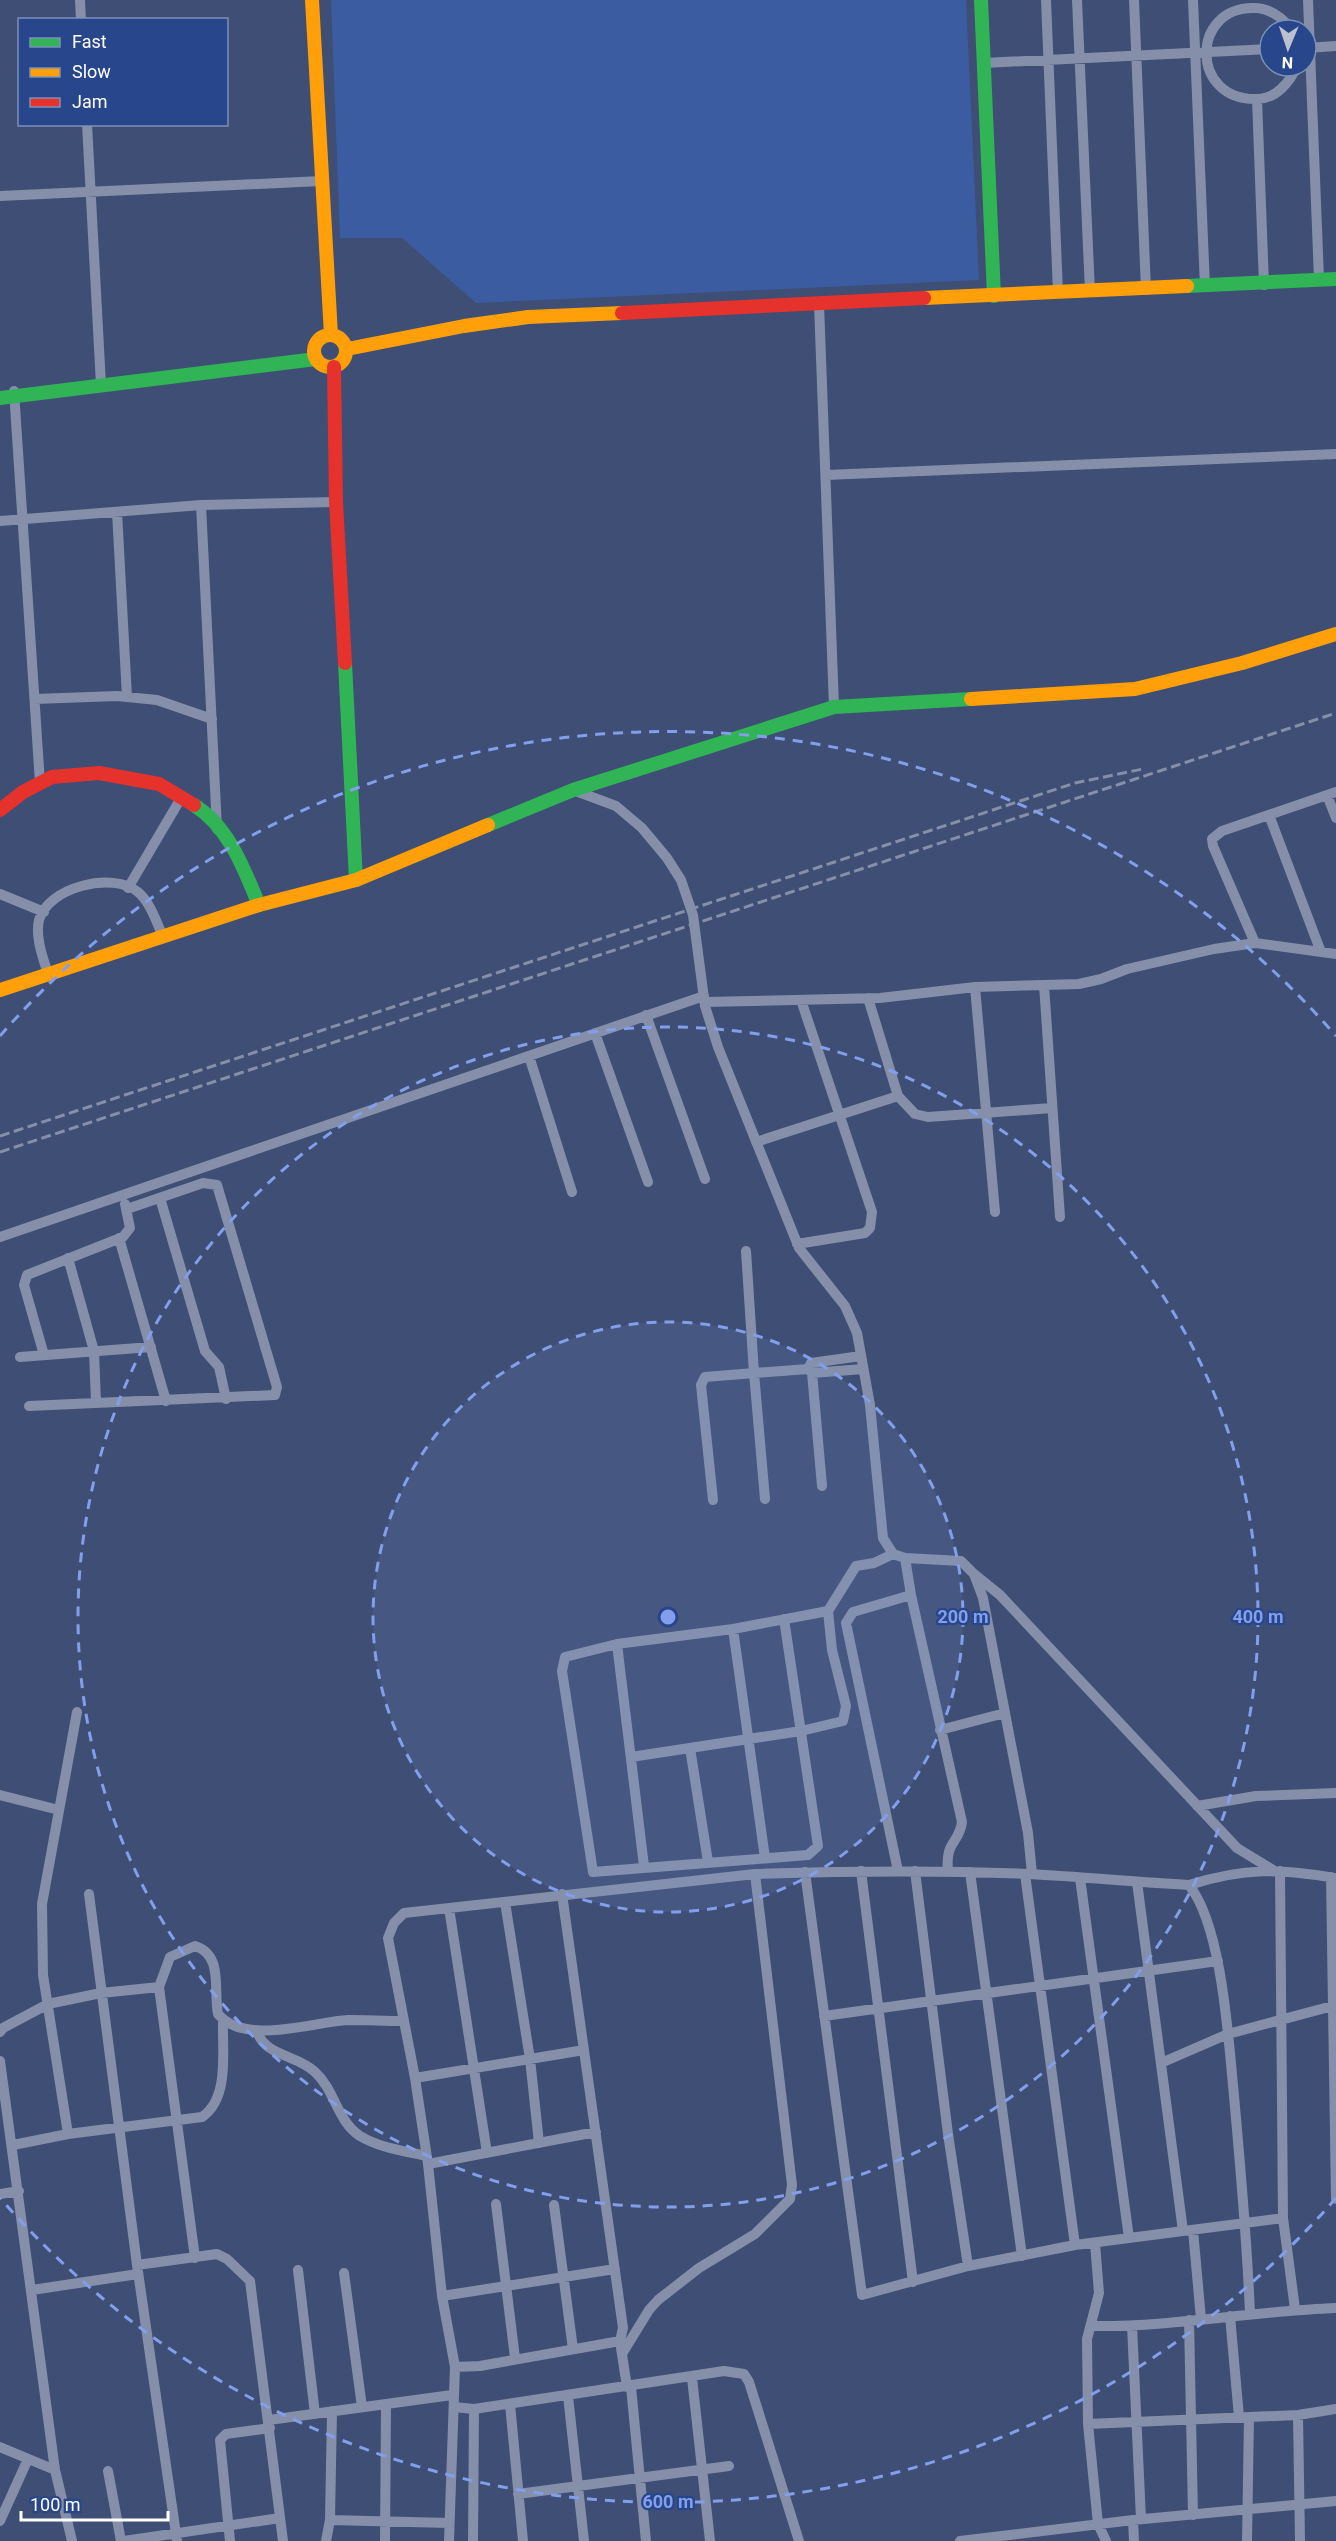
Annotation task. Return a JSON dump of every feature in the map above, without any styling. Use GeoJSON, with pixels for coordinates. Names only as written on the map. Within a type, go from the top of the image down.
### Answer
{"type":"FeatureCollection","features":[{"type":"Feature","properties":{"kind":"main road"},"geometry":{"type":"LineString","coordinates":[[312,0],[331,335]]}},
{"type":"Feature","properties":{"kind":"main road"},"geometry":{"type":"LineString","coordinates":[[981,0],[994,296]]}},
{"type":"Feature","properties":{"kind":"main road"},"geometry":{"type":"LineString","coordinates":[[347,349],[528,317],[1264,285],[1336,279]]}},
{"type":"Feature","properties":{"kind":"main road"},"geometry":{"type":"LineString","coordinates":[[331,335],[341,339],[347,349],[345,360],[334,367],[324,366],[315,355],[320,338],[331,335]]}},
{"type":"Feature","properties":{"kind":"main road"},"geometry":{"type":"LineString","coordinates":[[7,393],[315,355]]}},
{"type":"Feature","properties":{"kind":"main road"},"geometry":{"type":"LineString","coordinates":[[334,367],[336,502],[356,880]]}},
{"type":"Feature","properties":{"kind":"main road"},"geometry":{"type":"LineString","coordinates":[[0,990],[259,905],[356,880],[573,790],[834,707],[1135,689],[1242,663],[1336,634]]}},
{"type":"Feature","properties":{"kind":"main road"},"geometry":{"type":"LineString","coordinates":[[0,810],[52,777],[99,773],[159,784],[203,811],[237,853],[259,905]]}},
{"type":"Feature","properties":{"kind":"street"},"geometry":{"type":"LineString","coordinates":[[80,0],[81,18]]}},
{"type":"Feature","properties":{"kind":"street"},"geometry":{"type":"LineString","coordinates":[[1046,0],[1058,293]]}},
{"type":"Feature","properties":{"kind":"street"},"geometry":{"type":"LineString","coordinates":[[1077,0],[1090,292]]}},
{"type":"Feature","properties":{"kind":"street"},"geometry":{"type":"LineString","coordinates":[[1134,0],[1146,290]]}},
{"type":"Feature","properties":{"kind":"street"},"geometry":{"type":"LineString","coordinates":[[1193,0],[1200,53],[1205,287]]}},
{"type":"Feature","properties":{"kind":"street"},"geometry":{"type":"LineString","coordinates":[[1308,0],[1308,18]]}},
{"type":"Feature","properties":{"kind":"street"},"geometry":{"type":"LineString","coordinates":[[1200,53],[1214,27],[1228,14],[1251,4],[1282,18]]}},
{"type":"Feature","properties":{"kind":"street"},"geometry":{"type":"LineString","coordinates":[[1318,47],[1336,46]]}},
{"type":"Feature","properties":{"kind":"street"},"geometry":{"type":"LineString","coordinates":[[984,63],[1258,51]]}},
{"type":"Feature","properties":{"kind":"street"},"geometry":{"type":"LineString","coordinates":[[1200,53],[1214,81],[1226,92],[1242,99],[1257,99],[1276,94],[1291,78]]}},
{"type":"Feature","properties":{"kind":"street"},"geometry":{"type":"LineString","coordinates":[[1309,78],[1319,279]]}},
{"type":"Feature","properties":{"kind":"street"},"geometry":{"type":"LineString","coordinates":[[1257,99],[1264,285]]}},
{"type":"Feature","properties":{"kind":"street"},"geometry":{"type":"LineString","coordinates":[[87,126],[100,382]]}},
{"type":"Feature","properties":{"kind":"street"},"geometry":{"type":"LineString","coordinates":[[0,196],[321,182]]}},
{"type":"Feature","properties":{"kind":"street"},"geometry":{"type":"LineString","coordinates":[[819,304],[834,707]]}},
{"type":"Feature","properties":{"kind":"street"},"geometry":{"type":"LineString","coordinates":[[7,393],[23,519],[40,783]]}},
{"type":"Feature","properties":{"kind":"street"},"geometry":{"type":"LineString","coordinates":[[826,475],[1336,454]]}},
{"type":"Feature","properties":{"kind":"street"},"geometry":{"type":"LineString","coordinates":[[0,521],[201,505],[336,502]]}},
{"type":"Feature","properties":{"kind":"street"},"geometry":{"type":"LineString","coordinates":[[201,505],[217,829]]}},
{"type":"Feature","properties":{"kind":"street"},"geometry":{"type":"LineString","coordinates":[[117,512],[127,697]]}},
{"type":"Feature","properties":{"kind":"street"},"geometry":{"type":"LineString","coordinates":[[35,699],[127,697],[157,700],[212,719]]}},
{"type":"Feature","properties":{"kind":"street"},"geometry":{"type":"LineString","coordinates":[[573,790],[616,806],[642,828],[667,858],[681,880],[693,915],[704,999],[718,1047],[797,1244],[845,1306],[857,1334],[870,1405],[883,1538],[893,1554],[905,1558],[961,1561],[1000,1595],[1237,1848],[1276,1871]]}},
{"type":"Feature","properties":{"kind":"street"},"geometry":{"type":"LineString","coordinates":[[1255,943],[1212,839],[1222,831],[1331,793],[1336,818]]}},
{"type":"Feature","properties":{"kind":"street"},"geometry":{"type":"LineString","coordinates":[[128,888],[181,798]]}},
{"type":"Feature","properties":{"kind":"street"},"geometry":{"type":"LineString","coordinates":[[1269,815],[1321,952]]}},
{"type":"Feature","properties":{"kind":"street"},"geometry":{"type":"LineString","coordinates":[[48,974],[39,936],[39,919],[54,898],[84,885],[113,881],[138,892],[153,914],[162,937]]}},
{"type":"Feature","properties":{"kind":"street"},"geometry":{"type":"LineString","coordinates":[[0,894],[44,912]]}},
{"type":"Feature","properties":{"kind":"street"},"geometry":{"type":"LineString","coordinates":[[0,1237],[646,1015],[704,999],[868,998],[975,987],[1089,982],[1135,967],[1255,943],[1336,954]]}},
{"type":"Feature","properties":{"kind":"street"},"geometry":{"type":"LineString","coordinates":[[1044,985],[1060,1217]]}},
{"type":"Feature","properties":{"kind":"street"},"geometry":{"type":"LineString","coordinates":[[975,987],[995,1212]]}},
{"type":"Feature","properties":{"kind":"street"},"geometry":{"type":"LineString","coordinates":[[868,998],[898,1096],[909,1110],[922,1117],[1052,1108]]}},
{"type":"Feature","properties":{"kind":"street"},"geometry":{"type":"LineString","coordinates":[[797,1244],[865,1233],[870,1228],[872,1212],[801,1000]]}},
{"type":"Feature","properties":{"kind":"street"},"geometry":{"type":"LineString","coordinates":[[646,1015],[705,1179]]}},
{"type":"Feature","properties":{"kind":"street"},"geometry":{"type":"LineString","coordinates":[[595,1033],[648,1182]]}},
{"type":"Feature","properties":{"kind":"street"},"geometry":{"type":"LineString","coordinates":[[529,1056],[572,1192]]}},
{"type":"Feature","properties":{"kind":"street"},"geometry":{"type":"LineString","coordinates":[[756,1142],[898,1096]]}},
{"type":"Feature","properties":{"kind":"street"},"geometry":{"type":"LineString","coordinates":[[28,1406],[272,1397],[277,1391],[220,1189],[211,1182],[203,1183],[126,1209]]}},
{"type":"Feature","properties":{"kind":"street"},"geometry":{"type":"LineString","coordinates":[[44,1355],[24,1280],[31,1271],[128,1233],[130,1228],[122,1195]]}},
{"type":"Feature","properties":{"kind":"street"},"geometry":{"type":"LineString","coordinates":[[160,1198],[205,1351],[219,1367],[226,1399]]}},
{"type":"Feature","properties":{"kind":"street"},"geometry":{"type":"LineString","coordinates":[[119,1238],[166,1401]]}},
{"type":"Feature","properties":{"kind":"street"},"geometry":{"type":"LineString","coordinates":[[746,1251],[765,1499]]}},
{"type":"Feature","properties":{"kind":"street"},"geometry":{"type":"LineString","coordinates":[[68,1258],[94,1351],[96,1403]]}},
{"type":"Feature","properties":{"kind":"street"},"geometry":{"type":"LineString","coordinates":[[20,1357],[151,1347]]}},
{"type":"Feature","properties":{"kind":"street"},"geometry":{"type":"LineString","coordinates":[[822,1486],[810,1371],[812,1363],[861,1356]]}},
{"type":"Feature","properties":{"kind":"street"},"geometry":{"type":"LineString","coordinates":[[712,1500],[703,1379],[754,1372],[863,1369]]}},
{"type":"Feature","properties":{"kind":"street"},"geometry":{"type":"LineString","coordinates":[[631,1757],[801,1731],[843,1722],[846,1715],[832,1650],[828,1611],[856,1566],[874,1563],[893,1554]]}},
{"type":"Feature","properties":{"kind":"street"},"geometry":{"type":"LineString","coordinates":[[905,1558],[940,1730],[962,1822],[961,1832],[950,1844],[947,1856],[948,1872]]}},
{"type":"Feature","properties":{"kind":"street"},"geometry":{"type":"LineString","coordinates":[[974,1574],[983,1598],[1028,1833],[1029,1874],[1040,1987],[1075,2245]]}},
{"type":"Feature","properties":{"kind":"street"},"geometry":{"type":"LineString","coordinates":[[898,1871],[846,1623],[853,1612],[911,1595]]}},
{"type":"Feature","properties":{"kind":"street"},"geometry":{"type":"LineString","coordinates":[[784,1619],[818,1846],[808,1855],[644,1866],[597,1873],[591,1867],[562,1671],[563,1661],[568,1655],[617,1644],[733,1629],[784,1619],[828,1611]]}},
{"type":"Feature","properties":{"kind":"street"},"geometry":{"type":"LineString","coordinates":[[733,1629],[765,1858]]}},
{"type":"Feature","properties":{"kind":"street"},"geometry":{"type":"LineString","coordinates":[[617,1644],[644,1866]]}},
{"type":"Feature","properties":{"kind":"street"},"geometry":{"type":"LineString","coordinates":[[68,2134],[43,1975],[42,1904],[77,1712]]}},
{"type":"Feature","properties":{"kind":"street"},"geometry":{"type":"LineString","coordinates":[[940,1730],[1005,1713]]}},
{"type":"Feature","properties":{"kind":"street"},"geometry":{"type":"LineString","coordinates":[[690,1748],[708,1862]]}},
{"type":"Feature","properties":{"kind":"street"},"geometry":{"type":"LineString","coordinates":[[1197,1806],[1256,1796],[1336,1793]]}},
{"type":"Feature","properties":{"kind":"street"},"geometry":{"type":"LineString","coordinates":[[0,1795],[59,1810]]}},
{"type":"Feature","properties":{"kind":"street"},"geometry":{"type":"LineString","coordinates":[[915,1870],[968,2266]]}},
{"type":"Feature","properties":{"kind":"street"},"geometry":{"type":"LineString","coordinates":[[449,2541],[454,2407],[452,2395],[455,2367],[442,2296],[427,2160],[388,1938],[394,1923],[404,1913],[755,1874],[805,1872],[915,1870],[1029,1874],[1189,1885],[1248,1870],[1334,1877],[1336,2199]]}},
{"type":"Feature","properties":{"kind":"street"},"geometry":{"type":"LineString","coordinates":[[861,1871],[913,2282]]}},
{"type":"Feature","properties":{"kind":"street"},"geometry":{"type":"LineString","coordinates":[[1276,1871],[1283,2218],[1295,2309]]}},
{"type":"Feature","properties":{"kind":"street"},"geometry":{"type":"LineString","coordinates":[[805,1872],[862,2295],[968,2266],[1075,2245],[1283,2218]]}},
{"type":"Feature","properties":{"kind":"street"},"geometry":{"type":"LineString","coordinates":[[970,1872],[1022,2256]]}},
{"type":"Feature","properties":{"kind":"street"},"geometry":{"type":"LineString","coordinates":[[622,2354],[649,2310],[658,2300],[699,2268],[755,2235],[790,2199],[792,2185],[755,1874]]}},
{"type":"Feature","properties":{"kind":"street"},"geometry":{"type":"LineString","coordinates":[[1080,1878],[1129,2238]]}},
{"type":"Feature","properties":{"kind":"street"},"geometry":{"type":"LineString","coordinates":[[1137,1882],[1161,2063],[1202,2319]]}},
{"type":"Feature","properties":{"kind":"street"},"geometry":{"type":"LineString","coordinates":[[1189,1885],[1199,1898],[1218,1961],[1228,2034],[1246,2223],[1250,2314]]}},
{"type":"Feature","properties":{"kind":"street"},"geometry":{"type":"LineString","coordinates":[[89,1894],[137,2269],[176,2537]]}},
{"type":"Feature","properties":{"kind":"street"},"geometry":{"type":"LineString","coordinates":[[562,1894],[623,2328],[620,2341],[629,2387],[646,2541]]}},
{"type":"Feature","properties":{"kind":"street"},"geometry":{"type":"LineString","coordinates":[[505,1902],[530,2059],[539,2143]]}},
{"type":"Feature","properties":{"kind":"street"},"geometry":{"type":"LineString","coordinates":[[449,1908],[487,2152]]}},
{"type":"Feature","properties":{"kind":"street"},"geometry":{"type":"LineString","coordinates":[[13,2145],[68,2134],[119,2128],[175,2120],[202,2117],[212,2110],[220,2091],[223,2020],[217,2008],[214,1964],[204,1949],[195,1946],[170,1957],[159,1987],[175,2120],[195,2258]]}},
{"type":"Feature","properties":{"kind":"street"},"geometry":{"type":"LineString","coordinates":[[824,2016],[1218,1961]]}},
{"type":"Feature","properties":{"kind":"street"},"geometry":{"type":"LineString","coordinates":[[0,2032],[3,2028],[48,2004],[101,1993],[159,1987]]}},
{"type":"Feature","properties":{"kind":"street"},"geometry":{"type":"LineString","coordinates":[[1161,2063],[1228,2034],[1334,2006]]}},
{"type":"Feature","properties":{"kind":"street"},"geometry":{"type":"LineString","coordinates":[[223,2020],[235,2027],[256,2031],[347,2020],[404,2021]]}},
{"type":"Feature","properties":{"kind":"street"},"geometry":{"type":"LineString","coordinates":[[256,2031],[268,2048],[314,2071],[322,2079],[347,2124],[359,2135],[383,2146],[427,2160],[487,2152],[596,2132]]}},
{"type":"Feature","properties":{"kind":"street"},"geometry":{"type":"LineString","coordinates":[[414,2078],[584,2050]]}},
{"type":"Feature","properties":{"kind":"street"},"geometry":{"type":"LineString","coordinates":[[0,2061],[56,2470],[72,2541]]}},
{"type":"Feature","properties":{"kind":"street"},"geometry":{"type":"LineString","coordinates":[[0,2194],[19,2191]]}},
{"type":"Feature","properties":{"kind":"street"},"geometry":{"type":"LineString","coordinates":[[496,2204],[515,2358]]}},
{"type":"Feature","properties":{"kind":"street"},"geometry":{"type":"LineString","coordinates":[[554,2205],[573,2349]]}},
{"type":"Feature","properties":{"kind":"street"},"geometry":{"type":"LineString","coordinates":[[1095,2243],[1099,2293],[1087,2339],[1088,2424],[1098,2524],[1106,2541]]}},
{"type":"Feature","properties":{"kind":"street"},"geometry":{"type":"LineString","coordinates":[[32,2290],[195,2258],[222,2255],[250,2281],[270,2424],[283,2541]]}},
{"type":"Feature","properties":{"kind":"street"},"geometry":{"type":"LineString","coordinates":[[442,2296],[615,2269]]}},
{"type":"Feature","properties":{"kind":"street"},"geometry":{"type":"LineString","coordinates":[[298,2270],[315,2414]]}},
{"type":"Feature","properties":{"kind":"street"},"geometry":{"type":"LineString","coordinates":[[344,2272],[362,2407]]}},
{"type":"Feature","properties":{"kind":"street"},"geometry":{"type":"LineString","coordinates":[[1092,2326],[1132,2326],[1295,2309],[1336,2308]]}},
{"type":"Feature","properties":{"kind":"street"},"geometry":{"type":"LineString","coordinates":[[1230,2316],[1244,2417],[1247,2541]]}},
{"type":"Feature","properties":{"kind":"street"},"geometry":{"type":"LineString","coordinates":[[1189,2320],[1193,2515]]}},
{"type":"Feature","properties":{"kind":"street"},"geometry":{"type":"LineString","coordinates":[[1132,2326],[1137,2421],[1137,2519],[1134,2541]]}},
{"type":"Feature","properties":{"kind":"street"},"geometry":{"type":"LineString","coordinates":[[455,2367],[480,2366],[620,2341]]}},
{"type":"Feature","properties":{"kind":"street"},"geometry":{"type":"LineString","coordinates":[[454,2407],[474,2409],[724,2372],[744,2374],[749,2382],[799,2541]]}},
{"type":"Feature","properties":{"kind":"street"},"geometry":{"type":"LineString","coordinates":[[692,2378],[710,2541]]}},
{"type":"Feature","properties":{"kind":"street"},"geometry":{"type":"LineString","coordinates":[[230,2541],[220,2440],[226,2434],[315,2414],[452,2395]]}},
{"type":"Feature","properties":{"kind":"street"},"geometry":{"type":"LineString","coordinates":[[568,2396],[584,2541]]}},
{"type":"Feature","properties":{"kind":"street"},"geometry":{"type":"LineString","coordinates":[[385,2541],[386,2404]]}},
{"type":"Feature","properties":{"kind":"street"},"geometry":{"type":"LineString","coordinates":[[510,2404],[523,2541]]}},
{"type":"Feature","properties":{"kind":"street"},"geometry":{"type":"LineString","coordinates":[[473,2541],[474,2409]]}},
{"type":"Feature","properties":{"kind":"street"},"geometry":{"type":"LineString","coordinates":[[1088,2424],[1298,2415],[1336,2409]]}},
{"type":"Feature","properties":{"kind":"street"},"geometry":{"type":"LineString","coordinates":[[326,2541],[330,2520],[332,2412]]}},
{"type":"Feature","properties":{"kind":"street"},"geometry":{"type":"LineString","coordinates":[[1298,2415],[1300,2541]]}},
{"type":"Feature","properties":{"kind":"street"},"geometry":{"type":"LineString","coordinates":[[0,2447],[56,2470]]}},
{"type":"Feature","properties":{"kind":"street"},"geometry":{"type":"LineString","coordinates":[[0,2521],[28,2459]]}},
{"type":"Feature","properties":{"kind":"street"},"geometry":{"type":"LineString","coordinates":[[518,2494],[729,2466]]}},
{"type":"Feature","properties":{"kind":"street"},"geometry":{"type":"LineString","coordinates":[[108,2471],[122,2541],[176,2537],[280,2518]]}},
{"type":"Feature","properties":{"kind":"street"},"geometry":{"type":"LineString","coordinates":[[960,2541],[1025,2536],[1137,2519],[1325,2504],[1336,2501]]}},
{"type":"Feature","properties":{"kind":"street"},"geometry":{"type":"LineString","coordinates":[[1325,2504],[1336,2513]]}},
{"type":"Feature","properties":{"kind":"street"},"geometry":{"type":"LineString","coordinates":[[330,2520],[449,2523]]}},
{"type":"Feature","properties":{"kind":"shaded area"},"geometry":{"type":"Polygon","coordinates":[[[331,0],[966,0],[979,280],[476,303],[402,238],[340,238],[331,0]]]}},
{"type":"Feature","properties":{"kind":"railway"},"geometry":{"type":"LineString","coordinates":[[0,1152],[1336,713]]}},
{"type":"Feature","properties":{"kind":"railway"},"geometry":{"type":"LineString","coordinates":[[0,1136],[1075,783],[1143,769]]}},
{"type":"Feature","properties":{"kind":"traffic: fast"},"geometry":{"type":"LineString","coordinates":[[981,0],[994,296]]}},
{"type":"Feature","properties":{"kind":"traffic: fast"},"geometry":{"type":"LineString","coordinates":[[1187,286],[1336,279]]}},
{"type":"Feature","properties":{"kind":"traffic: fast"},"geometry":{"type":"LineString","coordinates":[[0,398],[316,359]]}},
{"type":"Feature","properties":{"kind":"traffic: fast"},"geometry":{"type":"LineString","coordinates":[[345,663],[356,880]]}},
{"type":"Feature","properties":{"kind":"traffic: fast"},"geometry":{"type":"LineString","coordinates":[[488,825],[573,790],[834,707],[971,699]]}},
{"type":"Feature","properties":{"kind":"traffic: fast"},"geometry":{"type":"LineString","coordinates":[[194,805],[206,814],[226,837],[241,863],[259,905]]}},
{"type":"Feature","properties":{"kind":"traffic: slow"},"geometry":{"type":"LineString","coordinates":[[312,0],[331,335]]}},
{"type":"Feature","properties":{"kind":"traffic: slow"},"geometry":{"type":"LineString","coordinates":[[924,298],[1187,286]]}},
{"type":"Feature","properties":{"kind":"traffic: slow"},"geometry":{"type":"LineString","coordinates":[[347,349],[464,326],[528,317],[622,313]]}},
{"type":"Feature","properties":{"kind":"traffic: slow"},"geometry":{"type":"LineString","coordinates":[[330,335],[341,340],[346,351],[341,362],[330,367],[319,362],[314,351],[319,340],[330,335]]}},
{"type":"Feature","properties":{"kind":"traffic: slow"},"geometry":{"type":"LineString","coordinates":[[971,699],[1135,689],[1242,663],[1336,634]]}},
{"type":"Feature","properties":{"kind":"traffic: slow"},"geometry":{"type":"LineString","coordinates":[[0,990],[259,905],[356,880],[488,825]]}},
{"type":"Feature","properties":{"kind":"traffic: jam"},"geometry":{"type":"LineString","coordinates":[[622,313],[924,298]]}},
{"type":"Feature","properties":{"kind":"traffic: jam"},"geometry":{"type":"LineString","coordinates":[[334,367],[336,502],[345,663]]}},
{"type":"Feature","properties":{"kind":"traffic: jam"},"geometry":{"type":"LineString","coordinates":[[0,810],[23,792],[52,777],[99,773],[159,784],[194,805]]}}]}
